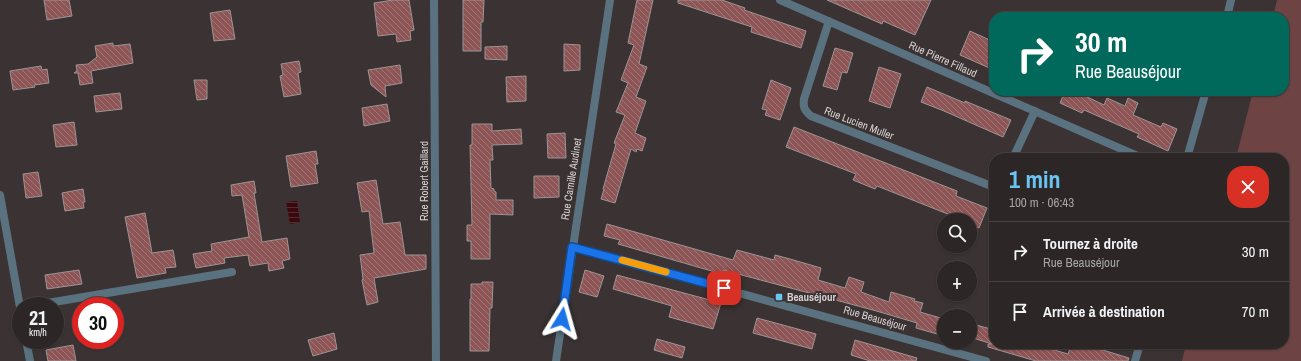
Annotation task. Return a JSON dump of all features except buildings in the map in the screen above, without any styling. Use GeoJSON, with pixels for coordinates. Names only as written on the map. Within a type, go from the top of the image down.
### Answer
{"type":"FeatureCollection","features":[{"type":"Feature","properties":{"kind":"street","name":"Rue Robert Gaillard"},"geometry":{"type":"LineString","coordinates":[[434,0],[436,361]]}},
{"type":"Feature","properties":{"kind":"street","name":"Rue Camille Audinet"},"geometry":{"type":"LineString","coordinates":[[556,361],[610,0]]}},
{"type":"Feature","properties":{"kind":"street","name":"Rue Pierre Fillaud"},"geometry":{"type":"LineString","coordinates":[[780,0],[989,91]]}},
{"type":"Feature","properties":{"kind":"street"},"geometry":{"type":"LineString","coordinates":[[1228,12],[1231,0]]}},
{"type":"Feature","properties":{"kind":"street","name":"Rue Lucien Muller"},"geometry":{"type":"LineString","coordinates":[[829,21],[804,99],[803,106],[806,112],[811,116],[989,186]]}},
{"type":"Feature","properties":{"kind":"street","name":"Rue Pierre Fillaud"},"geometry":{"type":"LineString","coordinates":[[1001,96],[1131,153]]}},
{"type":"Feature","properties":{"kind":"street"},"geometry":{"type":"LineString","coordinates":[[1188,153],[1205,96]]}},
{"type":"Feature","properties":{"kind":"street"},"geometry":{"type":"LineString","coordinates":[[1015,153],[1035,111]]}},
{"type":"Feature","properties":{"kind":"street"},"geometry":{"type":"LineString","coordinates":[[0,195],[19,297]]}},
{"type":"Feature","properties":{"kind":"street","name":"Rue Beauséjour"},"geometry":{"type":"LineString","coordinates":[[572,247],[986,361]]}},
{"type":"Feature","properties":{"kind":"street"},"geometry":{"type":"LineString","coordinates":[[64,300],[232,272]]}},
{"type":"Feature","properties":{"kind":"street"},"geometry":{"type":"LineString","coordinates":[[28,349],[30,361]]}},
{"type":"Feature","properties":{"kind":"street"},"geometry":{"type":"LineString","coordinates":[[1135,361],[1139,349]]}},
{"type":"Feature","properties":{"kind":"shaded area"},"geometry":{"type":"Polygon","coordinates":[[[1277,0],[1301,0],[1301,361],[1182,361],[1185,349],[1289,349],[1289,153],[1237,153],[1252,96],[1289,96],[1289,12],[1274,12],[1277,0]]]}},
{"type":"Feature","properties":{"kind":"shaded area"},"geometry":{"type":"Polygon","coordinates":[[[297,201],[300,222],[290,224],[286,202],[297,201]]]}},
{"type":"Feature","properties":{"kind":"slow traffic"},"geometry":{"type":"LineString","coordinates":[[622,260],[666,272]]}},
{"type":"Feature","properties":{"kind":"place","name":"Beauséjour"},"geometry":{"type":"Point","coordinates":[779,297]}},
{"type":"Feature","properties":{"kind":"route"},"geometry":{"type":"LineString","coordinates":[[562,319],[572,247],[724,288]]}}]}
